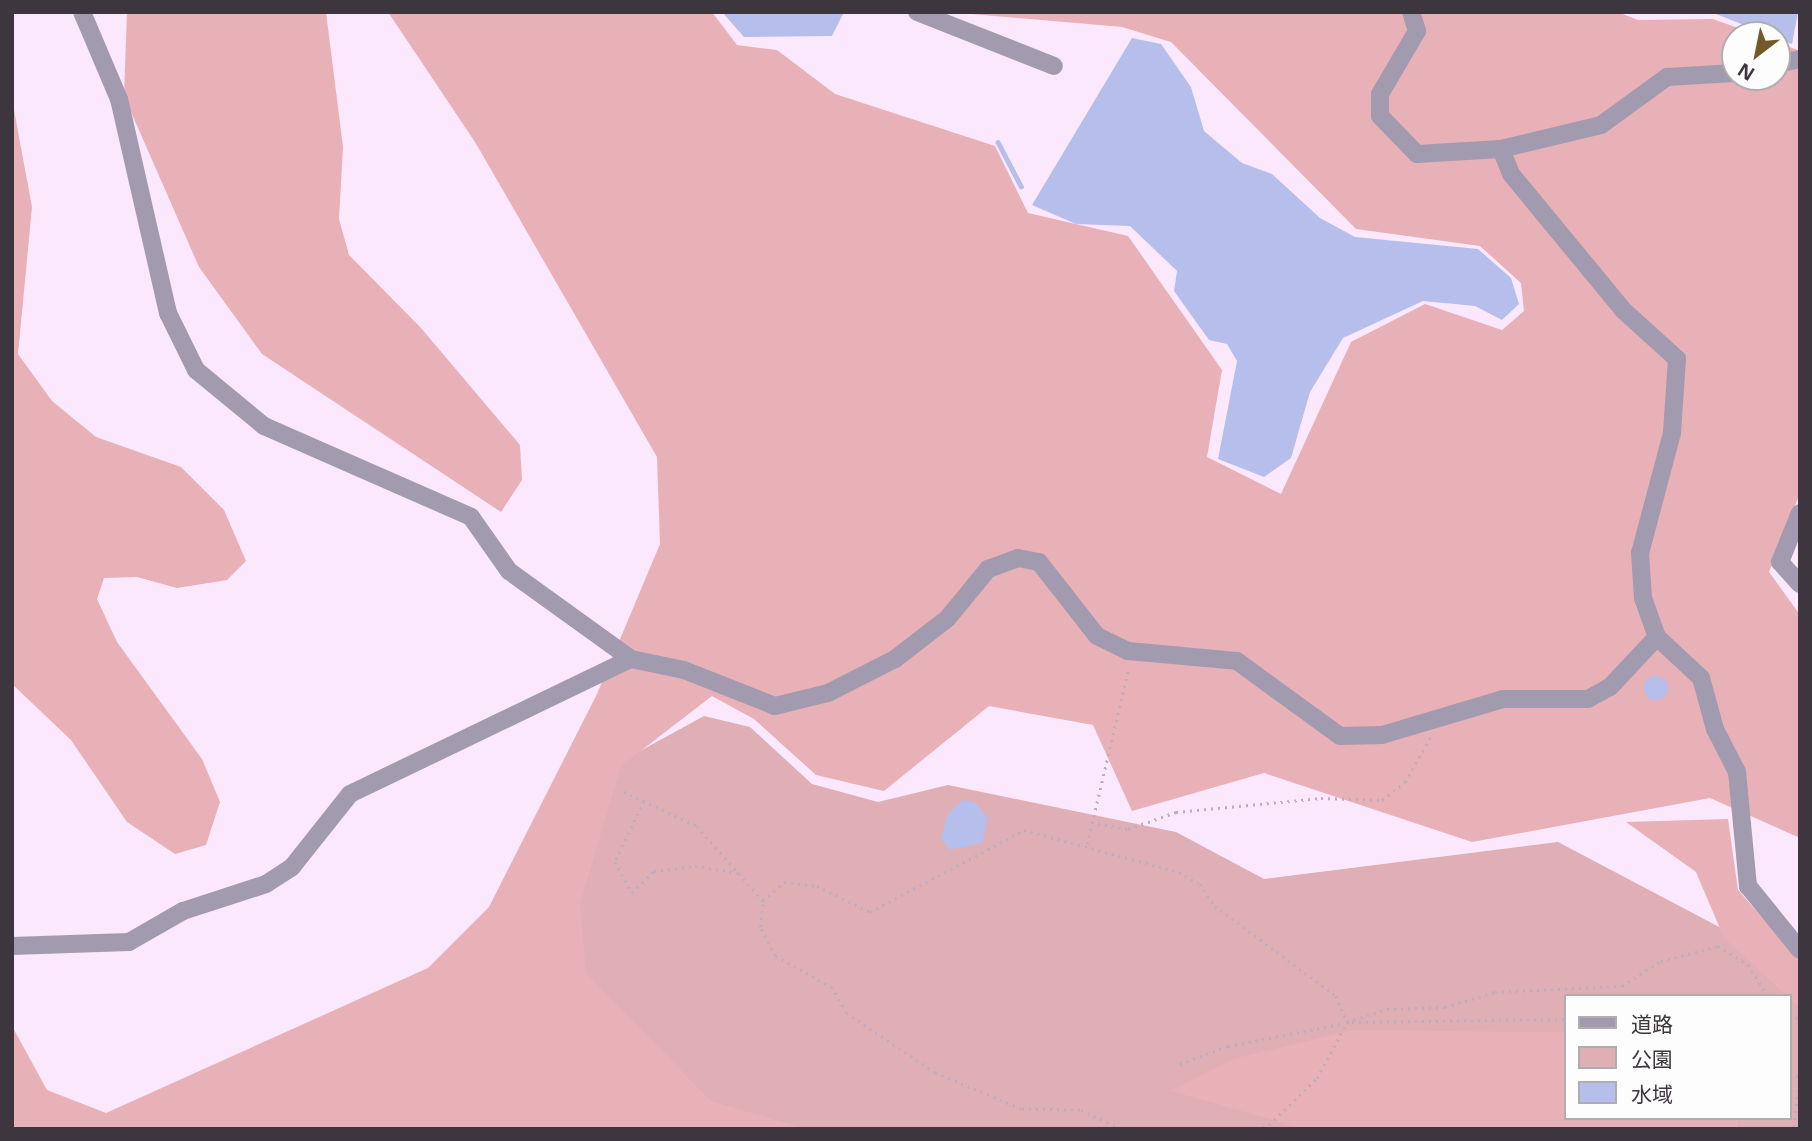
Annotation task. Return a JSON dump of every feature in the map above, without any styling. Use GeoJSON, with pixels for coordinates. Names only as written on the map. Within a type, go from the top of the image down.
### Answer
{"type":"FeatureCollection","features":[{"type":"Feature","properties":{"kind":"street"},"geometry":{"type":"LineString","coordinates":[[82,12],[119,99],[168,313],[196,370],[264,426],[471,517],[509,570],[631,659],[684,670],[775,706],[828,693],[895,659],[947,620],[988,569],[1018,558],[1039,562],[1097,636],[1128,651],[1237,660],[1340,736],[1382,735],[1503,699],[1588,699],[1610,687],[1657,637]]}},
{"type":"Feature","properties":{"kind":"street"},"geometry":{"type":"LineString","coordinates":[[917,12],[1054,66]]}},
{"type":"Feature","properties":{"kind":"street"},"geometry":{"type":"LineString","coordinates":[[1410,12],[1417,32],[1380,94],[1380,116],[1392,135],[1417,154],[1501,149],[1601,124],[1667,77],[1721,74]]}},
{"type":"Feature","properties":{"kind":"street"},"geometry":{"type":"LineString","coordinates":[[1501,149],[1511,174],[1623,310],[1677,359],[1672,433],[1640,553],[1643,598],[1657,637],[1701,678],[1715,729],[1737,772],[1748,886],[1800,950]]}},
{"type":"Feature","properties":{"kind":"street"},"geometry":{"type":"LineString","coordinates":[[1800,513],[1780,562],[1800,584]]}},
{"type":"Feature","properties":{"kind":"street"},"geometry":{"type":"LineString","coordinates":[[12,946],[130,942],[183,911],[266,884],[292,867],[349,794],[631,659]]}},
{"type":"Feature","properties":{"kind":"path"},"geometry":{"type":"LineString","coordinates":[[1087,844],[1128,651]]}},
{"type":"Feature","properties":{"kind":"path"},"geometry":{"type":"LineString","coordinates":[[1091,822],[1128,829],[1177,811],[1321,798],[1382,800],[1405,782],[1435,719]]}},
{"type":"Feature","properties":{"kind":"path"},"geometry":{"type":"LineString","coordinates":[[624,792],[698,825],[763,901]]}},
{"type":"Feature","properties":{"kind":"path"},"geometry":{"type":"LineString","coordinates":[[644,801],[615,862],[632,893],[654,871],[695,866],[739,873]]}},
{"type":"Feature","properties":{"kind":"path"},"geometry":{"type":"LineString","coordinates":[[1121,1129],[1080,1110],[1021,1110],[935,1073],[846,1013],[832,988],[775,956],[760,926],[763,901],[784,882],[817,886],[870,912],[1024,830],[1087,844],[1115,860],[1180,872],[1200,884],[1215,906],[1336,996],[1346,1022],[1317,1078],[1269,1125],[1256,1129]]}},
{"type":"Feature","properties":{"kind":"path"},"geometry":{"type":"LineString","coordinates":[[1180,1064],[1228,1046],[1346,1022],[1387,1009],[1445,1007],[1495,992],[1622,986],[1661,961],[1717,946],[1748,965],[1767,994]]}},
{"type":"Feature","properties":{"kind":"path"},"geometry":{"type":"LineString","coordinates":[[1346,1022],[1563,1019]]}},
{"type":"Feature","properties":{"kind":"path"},"geometry":{"type":"LineString","coordinates":[[1791,1077],[1800,1076],[1794,1129]]}},
{"type":"Feature","properties":{"kind":"green space"},"geometry":{"type":"Polygon","coordinates":[[[704,716],[750,727],[812,784],[878,802],[948,785],[1176,832],[1264,879],[1558,842],[1742,939],[1800,995],[1800,1129],[723,1129],[569,989],[566,899],[609,768],[704,716]]]}},
{"type":"Feature","properties":{"kind":"shaded area"},"geometry":{"type":"Polygon","coordinates":[[[127,12],[326,12],[343,147],[339,219],[349,255],[421,328],[520,445],[522,480],[501,512],[262,354],[199,267],[124,96],[127,12]]]}},
{"type":"Feature","properties":{"kind":"shaded area"},"geometry":{"type":"Polygon","coordinates":[[[388,12],[712,12],[737,45],[777,50],[835,94],[995,146],[1028,213],[1128,236],[1222,370],[1207,457],[1281,494],[1351,342],[1425,304],[1502,330],[1524,311],[1521,283],[1480,246],[1356,229],[1171,42],[1122,27],[948,12],[1617,12],[1638,20],[1713,19],[1721,22],[1721,91],[1791,91],[1791,47],[1800,51],[1800,493],[1769,572],[1800,615],[1800,838],[1710,798],[1472,842],[1264,773],[1132,811],[1093,725],[989,706],[884,791],[816,775],[754,719],[712,696],[621,766],[580,904],[586,973],[711,1101],[807,1129],[12,1129],[12,1026],[47,1090],[106,1113],[428,968],[489,907],[597,694],[660,544],[657,457],[475,142],[388,12]]]}},
{"type":"Feature","properties":{"kind":"shaded area"},"geometry":{"type":"Polygon","coordinates":[[[12,99],[32,207],[18,354],[52,401],[96,437],[181,467],[224,510],[246,561],[227,580],[177,588],[137,577],[104,578],[97,599],[117,642],[202,759],[220,802],[206,845],[175,854],[127,822],[71,740],[12,684],[12,99]]]}},
{"type":"Feature","properties":{"kind":"shaded area"},"geometry":{"type":"Polygon","coordinates":[[[1728,819],[1738,890],[1800,961],[1800,1008],[1791,1000],[1791,994],[1785,994],[1724,938],[1696,872],[1626,822],[1728,819]]]}},
{"type":"Feature","properties":{"kind":"shaded area"},"geometry":{"type":"Polygon","coordinates":[[[1353,1030],[1563,1032],[1563,1120],[1738,1120],[1738,1129],[1304,1129],[1171,1091],[1233,1059],[1353,1030]]]}},
{"type":"Feature","properties":{"kind":"water"},"geometry":{"type":"Polygon","coordinates":[[[722,12],[844,12],[832,36],[744,37],[722,12]]]}},
{"type":"Feature","properties":{"kind":"water"},"geometry":{"type":"Polygon","coordinates":[[[1711,12],[1798,12],[1792,44],[1791,21],[1734,21],[1711,12]]]}},
{"type":"Feature","properties":{"kind":"water"},"geometry":{"type":"Polygon","coordinates":[[[1132,38],[1161,44],[1191,87],[1204,131],[1242,163],[1272,174],[1320,218],[1355,237],[1478,249],[1511,278],[1519,304],[1502,320],[1475,306],[1423,301],[1343,338],[1310,392],[1291,458],[1264,477],[1218,459],[1237,361],[1227,344],[1209,340],[1174,291],[1177,271],[1130,226],[1076,224],[1032,205],[1132,38]]]}},
{"type":"Feature","properties":{"kind":"water"},"geometry":{"type":"Polygon","coordinates":[[[1656,676],[1664,680],[1668,688],[1664,696],[1656,700],[1648,696],[1644,688],[1648,680],[1656,676]]]}},
{"type":"Feature","properties":{"kind":"water"},"geometry":{"type":"Polygon","coordinates":[[[962,800],[976,803],[988,819],[982,843],[950,850],[941,839],[947,815],[962,800]]]}},
{"type":"Feature","properties":{"kind":"waterway"},"geometry":{"type":"LineString","coordinates":[[998,142],[1021,186]]}}]}
